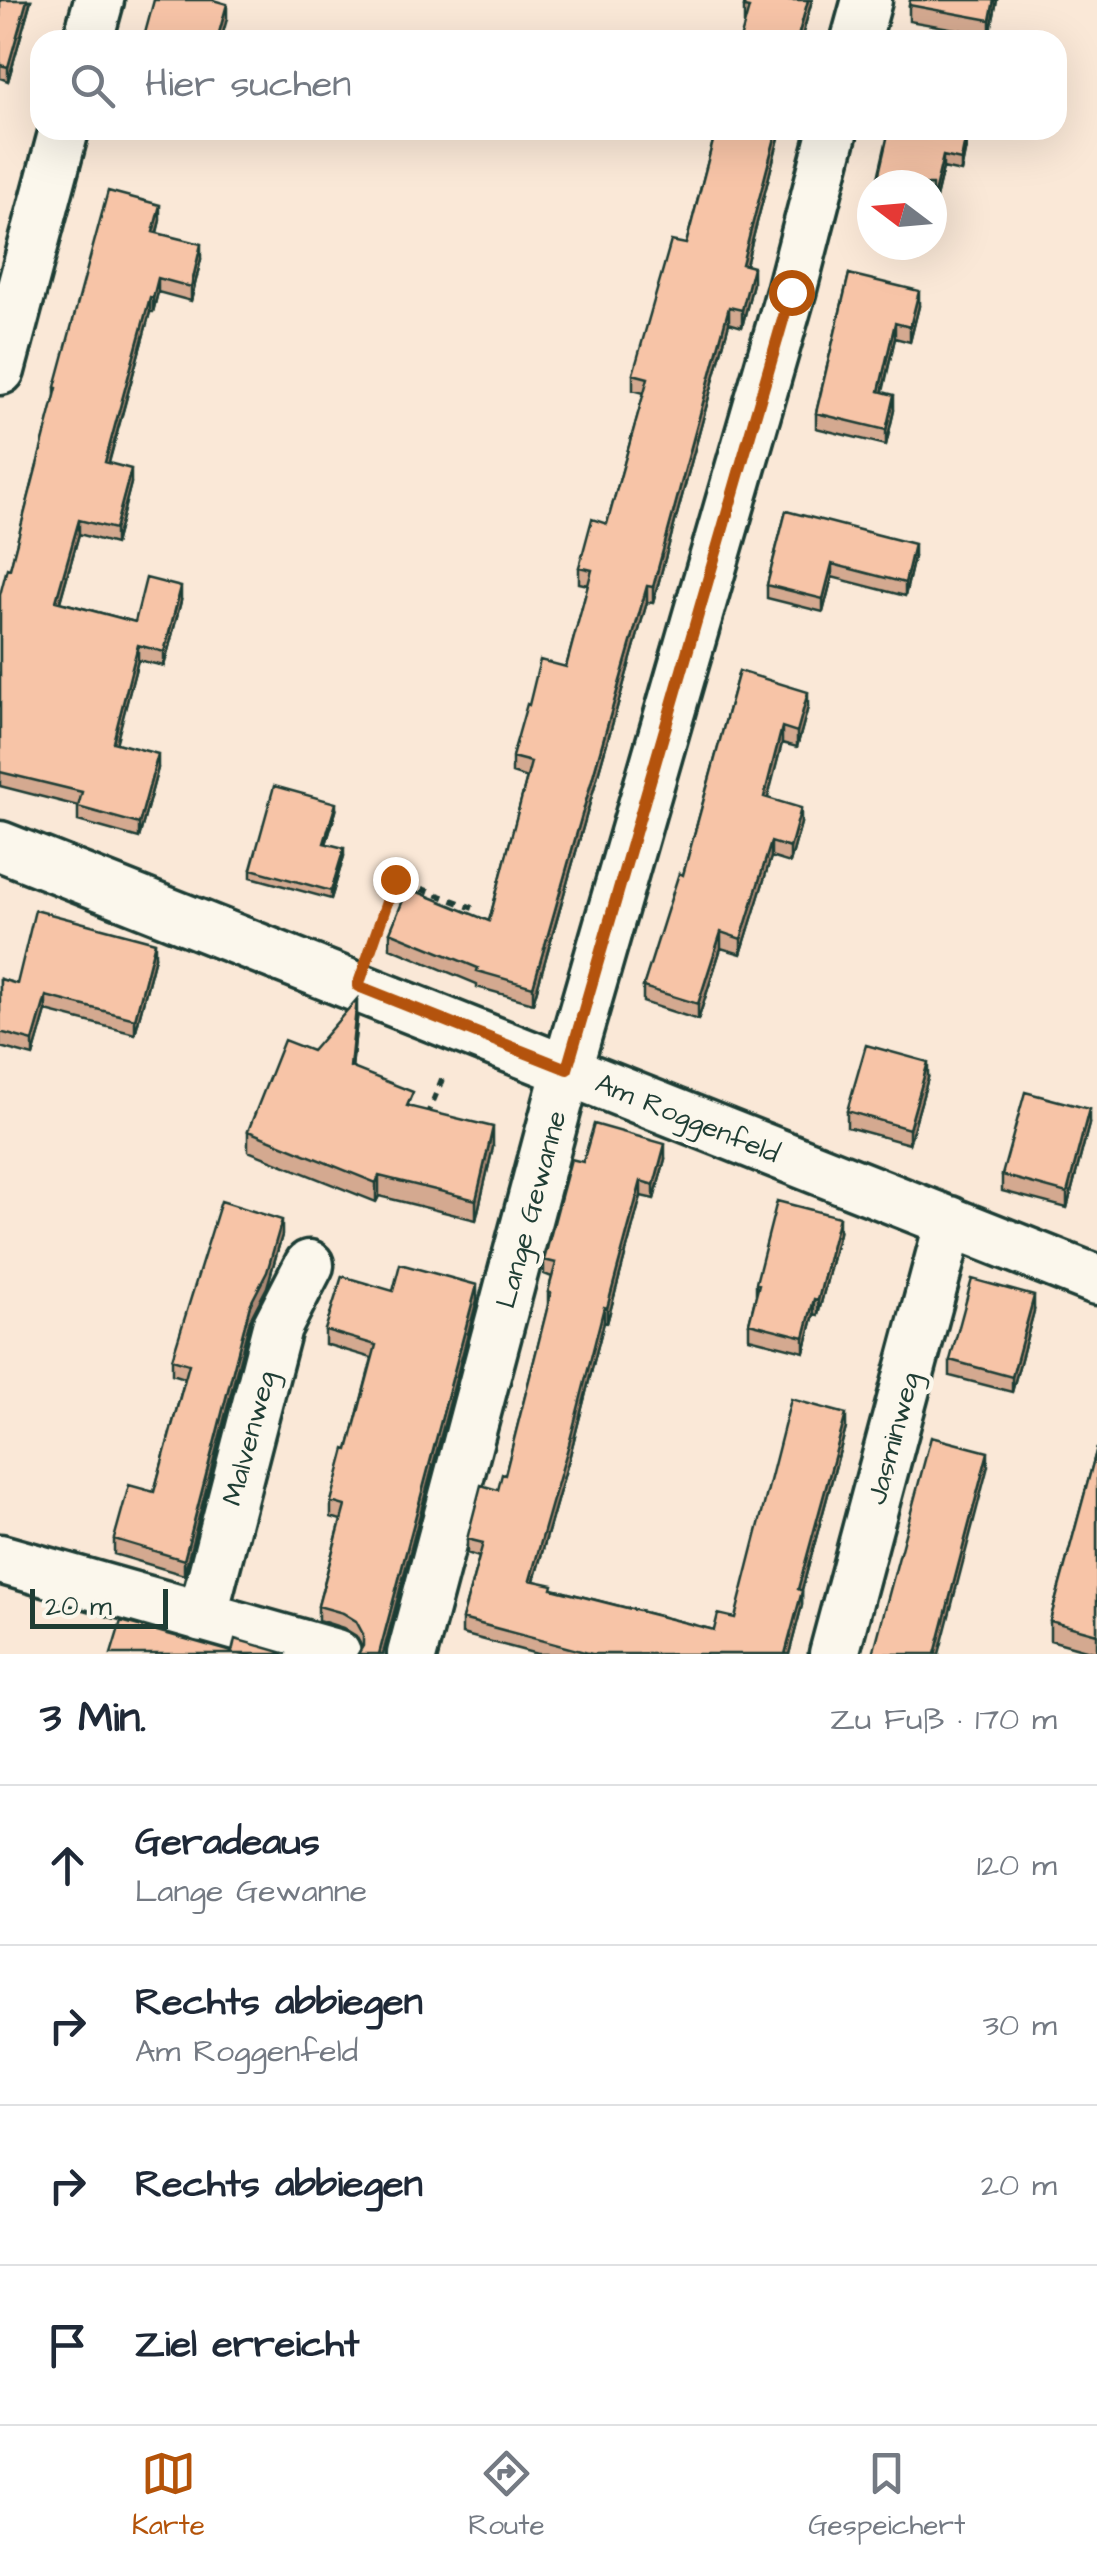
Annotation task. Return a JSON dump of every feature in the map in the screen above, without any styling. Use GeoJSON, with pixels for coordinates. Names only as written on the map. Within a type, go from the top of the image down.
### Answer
{"type":"FeatureCollection","features":[{"type":"Feature","properties":{"kind":"street"},"geometry":{"type":"LineString","coordinates":[[91,30],[99,0]]}},
{"type":"Feature","properties":{"kind":"street"},"geometry":{"type":"LineString","coordinates":[[859,30],[867,0]]}},
{"type":"Feature","properties":{"kind":"street"},"geometry":{"type":"LineString","coordinates":[[0,370],[61,140]]}},
{"type":"Feature","properties":{"kind":"street","name":"Lange Gewanne"},"geometry":{"type":"LineString","coordinates":[[412,1654],[567,1069],[791,292],[830,140]]}},
{"type":"Feature","properties":{"kind":"street","name":"Am Roggenfeld"},"geometry":{"type":"LineString","coordinates":[[0,846],[1097,1280]]}},
{"type":"Feature","properties":{"kind":"street","name":"Jasminweg"},"geometry":{"type":"LineString","coordinates":[[834,1654],[950,1221]]}},
{"type":"Feature","properties":{"kind":"street","name":"Malvenweg"},"geometry":{"type":"LineString","coordinates":[[202,1617],[276,1327],[309,1265]]}},
{"type":"Feature","properties":{"kind":"street"},"geometry":{"type":"LineString","coordinates":[[0,1559],[336,1654]]}},
{"type":"Feature","properties":{"kind":"path"},"geometry":{"type":"LineString","coordinates":[[358,986],[395,879],[473,908]]}},
{"type":"Feature","properties":{"kind":"path"},"geometry":{"type":"LineString","coordinates":[[426,1118],[463,1028]]}},
{"type":"Feature","properties":{"kind":"building"},"geometry":{"type":"Polygon","coordinates":[[[0,0],[27,0],[8,67],[0,65],[0,0]]]}},
{"type":"Feature","properties":{"kind":"building"},"geometry":{"type":"Polygon","coordinates":[[[154,0],[213,0],[227,4],[220,30],[146,30],[154,0]]]}},
{"type":"Feature","properties":{"kind":"building"},"geometry":{"type":"Polygon","coordinates":[[[745,0],[808,0],[800,30],[743,30],[749,8],[744,7],[745,0]]]}},
{"type":"Feature","properties":{"kind":"building"},"geometry":{"type":"Polygon","coordinates":[[[910,0],[994,0],[990,20],[909,5],[910,0]]]}},
{"type":"Feature","properties":{"kind":"building"},"geometry":{"type":"Polygon","coordinates":[[[713,140],[774,140],[742,264],[753,267],[742,310],[729,307],[653,587],[647,586],[533,987],[477,971],[478,968],[390,932],[408,888],[489,921],[531,762],[512,757],[527,704],[540,660],[566,667],[592,570],[579,567],[592,519],[607,524],[648,378],[633,374],[671,241],[686,244],[713,140]]]}},
{"type":"Feature","properties":{"kind":"building"},"geometry":{"type":"Polygon","coordinates":[[[887,140],[965,140],[961,160],[943,156],[940,170],[880,170],[887,140]]]}},
{"type":"Feature","properties":{"kind":"building"},"geometry":{"type":"Polygon","coordinates":[[[108,191],[160,205],[153,232],[201,244],[191,287],[158,278],[153,298],[150,297],[105,462],[131,469],[115,529],[79,520],[56,601],[135,622],[146,578],[181,587],[164,652],[138,645],[113,742],[158,754],[139,824],[78,807],[82,792],[0,772],[0,595],[108,191]]]}},
{"type":"Feature","properties":{"kind":"building"},"geometry":{"type":"Polygon","coordinates":[[[849,274],[919,291],[910,327],[895,323],[879,391],[894,395],[886,430],[816,413],[849,274]]]}},
{"type":"Feature","properties":{"kind":"building"},"geometry":{"type":"Polygon","coordinates":[[[786,511],[914,544],[905,583],[832,564],[823,599],[767,585],[786,511]]]}},
{"type":"Feature","properties":{"kind":"building"},"geometry":{"type":"Polygon","coordinates":[[[739,671],[808,692],[797,732],[782,727],[764,797],[801,808],[790,848],[771,842],[741,939],[721,932],[698,1004],[643,987],[679,873],[683,875],[739,671]]]}},
{"type":"Feature","properties":{"kind":"building"},"geometry":{"type":"Polygon","coordinates":[[[274,786],[336,803],[324,843],[344,848],[331,891],[251,869],[274,786]]]}},
{"type":"Feature","properties":{"kind":"building"},"geometry":{"type":"Polygon","coordinates":[[[35,910],[155,942],[135,1019],[46,996],[33,1041],[0,1032],[0,979],[17,984],[35,910]]]}},
{"type":"Feature","properties":{"kind":"building"},"geometry":{"type":"Polygon","coordinates":[[[357,999],[350,1067],[413,1092],[407,1106],[493,1127],[476,1200],[379,1176],[376,1183],[248,1131],[284,1040],[312,1051],[357,999]]]}},
{"type":"Feature","properties":{"kind":"building"},"geometry":{"type":"Polygon","coordinates":[[[866,1045],[928,1062],[909,1129],[847,1111],[866,1045]]]}},
{"type":"Feature","properties":{"kind":"building"},"geometry":{"type":"Polygon","coordinates":[[[1025,1092],[1089,1109],[1067,1193],[1002,1175],[1025,1092]]]}},
{"type":"Feature","properties":{"kind":"building"},"geometry":{"type":"Polygon","coordinates":[[[594,1124],[665,1144],[654,1185],[641,1181],[530,1580],[714,1630],[718,1614],[735,1618],[791,1399],[846,1414],[798,1589],[802,1591],[785,1654],[592,1654],[462,1619],[483,1543],[467,1539],[481,1485],[498,1490],[502,1474],[505,1475],[551,1293],[548,1292],[556,1263],[544,1260],[571,1159],[583,1162],[594,1124]]]}},
{"type":"Feature","properties":{"kind":"building"},"geometry":{"type":"Polygon","coordinates":[[[221,1201],[282,1220],[267,1272],[250,1305],[184,1560],[114,1539],[129,1485],[154,1492],[189,1364],[172,1359],[221,1201]]]}},
{"type":"Feature","properties":{"kind":"building"},"geometry":{"type":"Polygon","coordinates":[[[777,1201],[839,1217],[818,1300],[814,1299],[804,1337],[749,1323],[777,1201]]]}},
{"type":"Feature","properties":{"kind":"building"},"geometry":{"type":"Polygon","coordinates":[[[400,1264],[477,1285],[379,1654],[358,1654],[363,1634],[356,1621],[318,1606],[345,1506],[331,1502],[376,1345],[325,1330],[342,1276],[393,1291],[400,1264]]]}},
{"type":"Feature","properties":{"kind":"building"},"geometry":{"type":"Polygon","coordinates":[[[972,1279],[1034,1296],[1012,1377],[950,1360],[972,1279]]]}},
{"type":"Feature","properties":{"kind":"building"},"geometry":{"type":"Polygon","coordinates":[[[931,1437],[988,1452],[935,1654],[873,1654],[931,1437]]]}},
{"type":"Feature","properties":{"kind":"building"},"geometry":{"type":"Polygon","coordinates":[[[1097,1448],[1097,1634],[1050,1621],[1097,1448]]]}},
{"type":"Feature","properties":{"kind":"building"},"geometry":{"type":"Polygon","coordinates":[[[121,1621],[232,1652],[235,1639],[287,1654],[111,1654],[121,1621]]]}},
{"type":"Feature","properties":{"kind":"route"},"geometry":{"type":"LineString","coordinates":[[395,879],[358,986],[567,1069],[791,292]]}}]}
